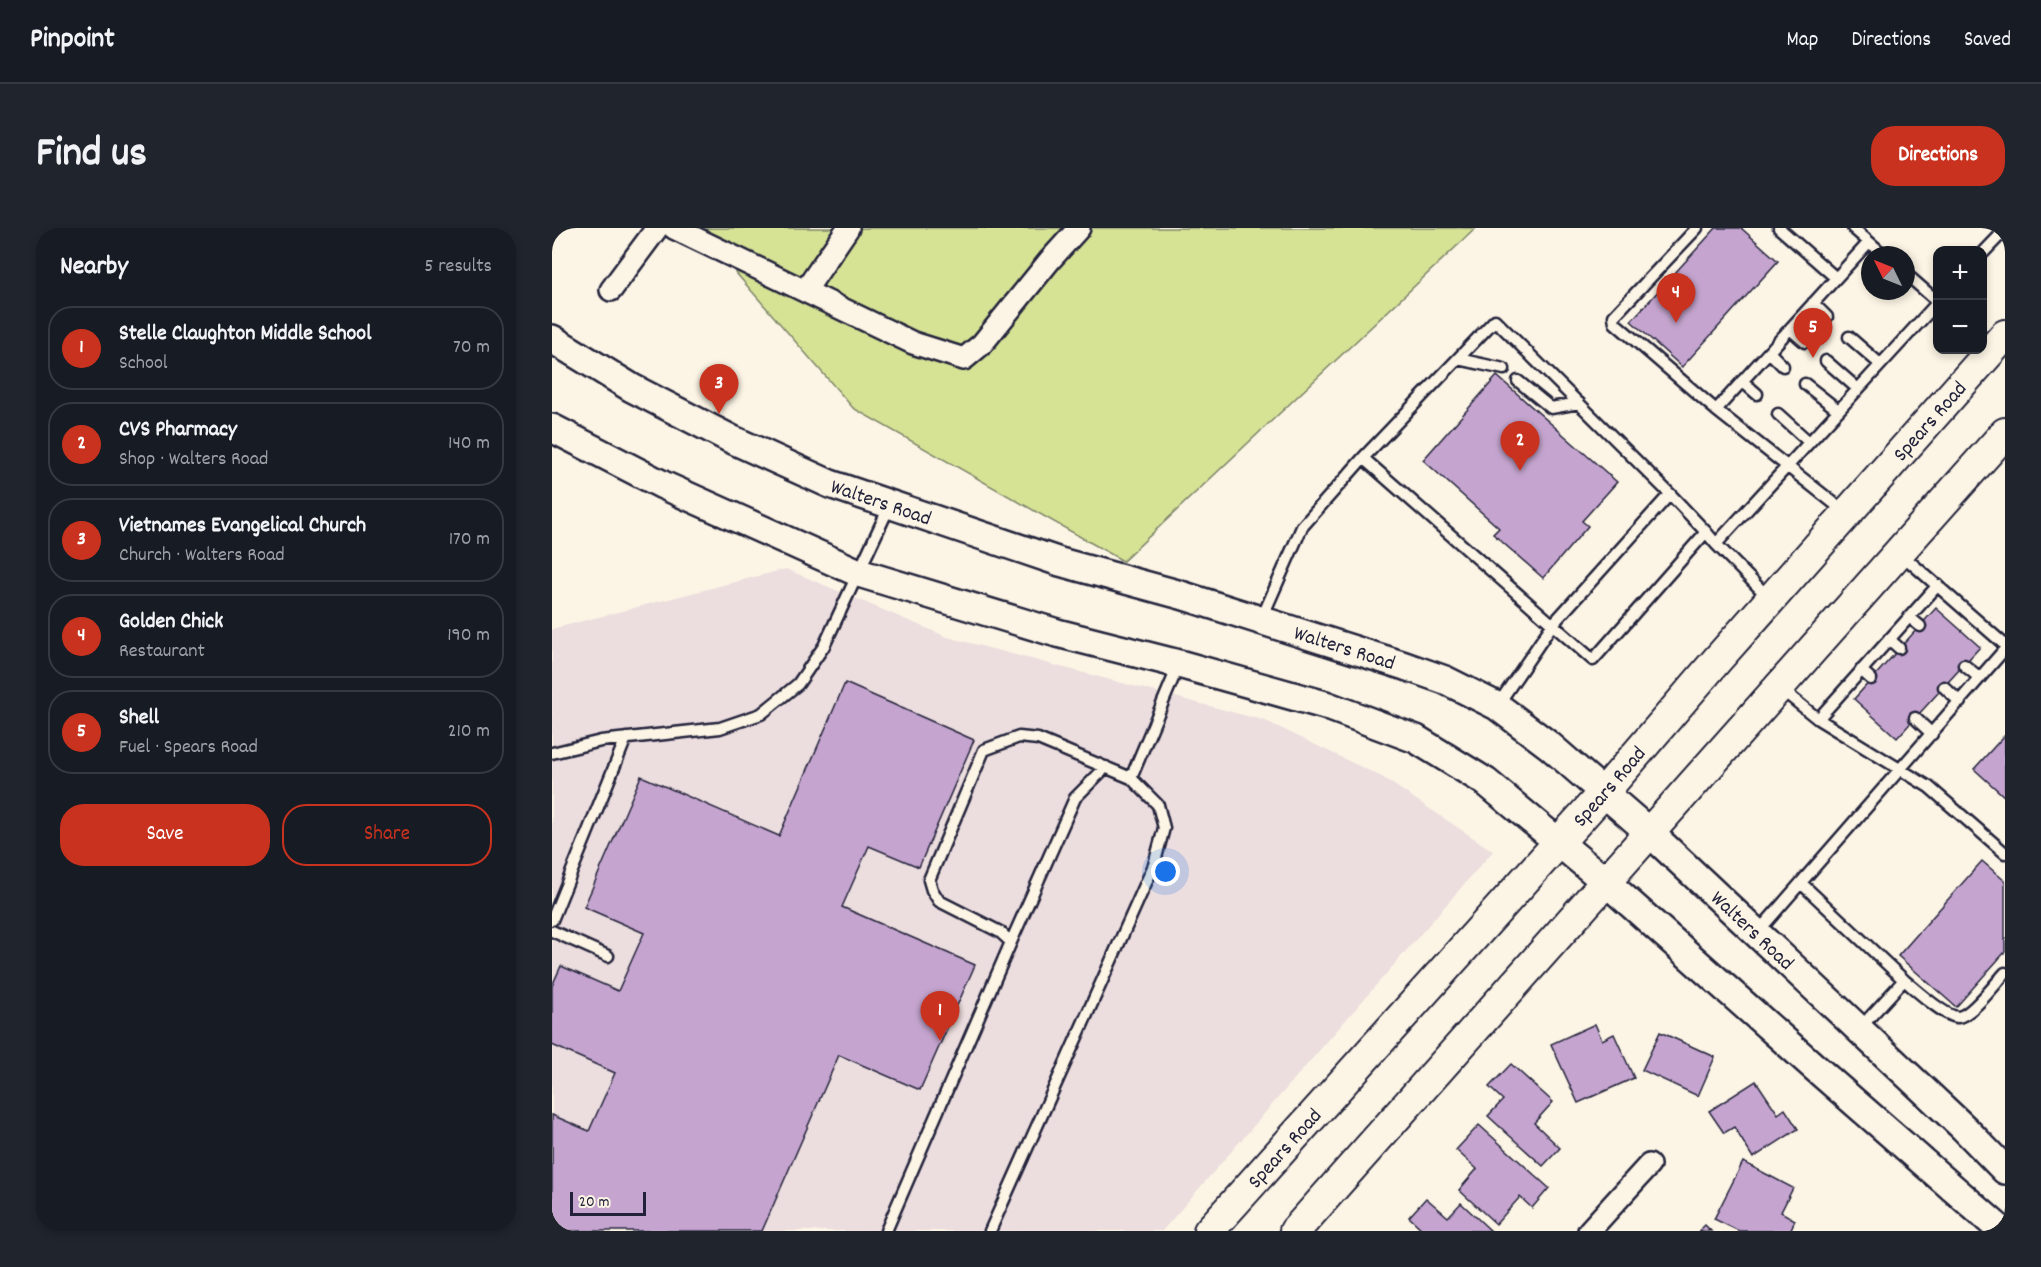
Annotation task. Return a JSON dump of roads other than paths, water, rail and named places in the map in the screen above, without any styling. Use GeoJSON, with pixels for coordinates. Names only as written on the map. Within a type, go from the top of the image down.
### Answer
{"type":"FeatureCollection","features":[{"type":"Feature","properties":{"kind":"main road","name":"Spears Road"},"geometry":{"type":"LineString","coordinates":[[1209,1231],[1604,792],[2005,335]]}},
{"type":"Feature","properties":{"kind":"main road"},"geometry":{"type":"LineString","coordinates":[[1295,1231],[2005,433]]}},
{"type":"Feature","properties":{"kind":"street"},"geometry":{"type":"LineString","coordinates":[[611,290],[657,228]]}},
{"type":"Feature","properties":{"kind":"street"},"geometry":{"type":"LineString","coordinates":[[674,228],[913,344],[964,359],[982,344],[1079,228]]}},
{"type":"Feature","properties":{"kind":"street"},"geometry":{"type":"LineString","coordinates":[[805,291],[848,228]]}},
{"type":"Feature","properties":{"kind":"street","name":"Walters Road"},"geometry":{"type":"LineString","coordinates":[[552,339],[632,388],[731,440],[830,484],[1060,562],[1181,595],[1405,666],[1445,680],[1497,706],[1550,746],[1649,832],[1964,1128],[2005,1170]]}},
{"type":"Feature","properties":{"kind":"street"},"geometry":{"type":"LineString","coordinates":[[552,428],[663,486],[859,573],[1056,633],[1179,664],[1325,705],[1416,739],[1486,782],[1605,881],[2002,1231]]}},
{"type":"Feature","properties":{"kind":"street"},"geometry":{"type":"LineString","coordinates":[[1589,1231],[1649,1165]]}},
{"type":"Feature","properties":{"kind":"lane"},"geometry":{"type":"LineString","coordinates":[[1697,228],[1614,316],[1615,323],[1716,410],[1847,514]]}},
{"type":"Feature","properties":{"kind":"lane"},"geometry":{"type":"LineString","coordinates":[[1779,228],[1836,278]]}},
{"type":"Feature","properties":{"kind":"lane"},"geometry":{"type":"LineString","coordinates":[[1853,228],[1874,246]]}},
{"type":"Feature","properties":{"kind":"lane"},"geometry":{"type":"LineString","coordinates":[[1987,250],[2005,230]]}},
{"type":"Feature","properties":{"kind":"lane"},"geometry":{"type":"LineString","coordinates":[[1716,410],[1869,242]]}},
{"type":"Feature","properties":{"kind":"lane"},"geometry":{"type":"LineString","coordinates":[[1716,544],[1938,302],[1915,282]]}},
{"type":"Feature","properties":{"kind":"lane"},"geometry":{"type":"LineString","coordinates":[[1813,303],[1827,317]]}},
{"type":"Feature","properties":{"kind":"lane"},"geometry":{"type":"LineString","coordinates":[[1260,621],[1302,527],[1495,320],[1670,494],[1771,599]]}},
{"type":"Feature","properties":{"kind":"lane"},"geometry":{"type":"LineString","coordinates":[[1790,329],[1805,342]]}},
{"type":"Feature","properties":{"kind":"lane"},"geometry":{"type":"LineString","coordinates":[[1849,337],[1880,364]]}},
{"type":"Feature","properties":{"kind":"lane"},"geometry":{"type":"LineString","coordinates":[[1768,352],[1784,366]]}},
{"type":"Feature","properties":{"kind":"lane"},"geometry":{"type":"LineString","coordinates":[[1458,359],[1504,369]]}},
{"type":"Feature","properties":{"kind":"lane"},"geometry":{"type":"LineString","coordinates":[[1826,361],[1858,389]]}},
{"type":"Feature","properties":{"kind":"lane"},"geometry":{"type":"LineString","coordinates":[[1518,381],[1551,408],[1579,403]]}},
{"type":"Feature","properties":{"kind":"lane"},"geometry":{"type":"LineString","coordinates":[[1742,381],[1757,394]]}},
{"type":"Feature","properties":{"kind":"lane"},"geometry":{"type":"LineString","coordinates":[[1805,384],[1838,410]]}},
{"type":"Feature","properties":{"kind":"lane"},"geometry":{"type":"LineString","coordinates":[[1778,414],[1809,442]]}},
{"type":"Feature","properties":{"kind":"lane"},"geometry":{"type":"LineString","coordinates":[[1364,458],[1593,660],[1706,532]]}},
{"type":"Feature","properties":{"kind":"lane"},"geometry":{"type":"LineString","coordinates":[[1497,706],[1552,625],[1670,494]]}},
{"type":"Feature","properties":{"kind":"lane"},"geometry":{"type":"LineString","coordinates":[[552,753],[601,741],[720,729],[761,714],[798,684],[824,645],[890,505]]}},
{"type":"Feature","properties":{"kind":"lane"},"geometry":{"type":"LineString","coordinates":[[1757,934],[1960,702],[2005,647],[1899,552]]}},
{"type":"Feature","properties":{"kind":"lane"},"geometry":{"type":"LineString","coordinates":[[1818,719],[1938,585]]}},
{"type":"Feature","properties":{"kind":"lane"},"geometry":{"type":"LineString","coordinates":[[1909,617],[1920,626]]}},
{"type":"Feature","properties":{"kind":"lane"},"geometry":{"type":"LineString","coordinates":[[1889,639],[1899,648]]}},
{"type":"Feature","properties":{"kind":"lane"},"geometry":{"type":"LineString","coordinates":[[1131,778],[1179,664]]}},
{"type":"Feature","properties":{"kind":"lane"},"geometry":{"type":"LineString","coordinates":[[1964,665],[1980,678]]}},
{"type":"Feature","properties":{"kind":"lane"},"geometry":{"type":"LineString","coordinates":[[1861,670],[1871,679]]}},
{"type":"Feature","properties":{"kind":"lane"},"geometry":{"type":"LineString","coordinates":[[1779,687],[1818,719],[1929,788],[2005,853]]}},
{"type":"Feature","properties":{"kind":"lane"},"geometry":{"type":"LineString","coordinates":[[1944,687],[1960,702]]}},
{"type":"Feature","properties":{"kind":"lane"},"geometry":{"type":"LineString","coordinates":[[1915,718],[1932,734]]}},
{"type":"Feature","properties":{"kind":"lane"},"geometry":{"type":"LineString","coordinates":[[990,1231],[1154,865],[1164,828],[1158,805],[1131,778],[1038,739],[1018,737],[984,750],[929,880],[939,902],[1000,932],[1011,942]]}},
{"type":"Feature","properties":{"kind":"lane"},"geometry":{"type":"LineString","coordinates":[[552,920],[626,738]]}},
{"type":"Feature","properties":{"kind":"lane"},"geometry":{"type":"LineString","coordinates":[[886,1231],[1076,798],[1106,767]]}},
{"type":"Feature","properties":{"kind":"lane"},"geometry":{"type":"LineString","coordinates":[[1801,883],[1904,980],[1947,1014],[1958,1017],[1968,1013],[2005,973]]}},
{"type":"Feature","properties":{"kind":"lane"},"geometry":{"type":"LineString","coordinates":[[552,931],[608,956]]}},
{"type":"Feature","properties":{"kind":"lane"},"geometry":{"type":"LineString","coordinates":[[1859,1029],[1904,980]]}},
{"type":"Feature","properties":{"kind":"place","name":"Golden Chick"},"geometry":{"type":"Point","coordinates":[1676,323]}},
{"type":"Feature","properties":{"kind":"place","name":"Shell"},"geometry":{"type":"Point","coordinates":[1813,358]}},
{"type":"Feature","properties":{"kind":"place","name":"Vietnames Evangelical Church"},"geometry":{"type":"Point","coordinates":[719,414]}},
{"type":"Feature","properties":{"kind":"place","name":"CVS Pharmacy"},"geometry":{"type":"Point","coordinates":[1520,471]}},
{"type":"Feature","properties":{"kind":"place","name":"Stelle Claughton Middle School"},"geometry":{"type":"Point","coordinates":[940,1041]}}]}
